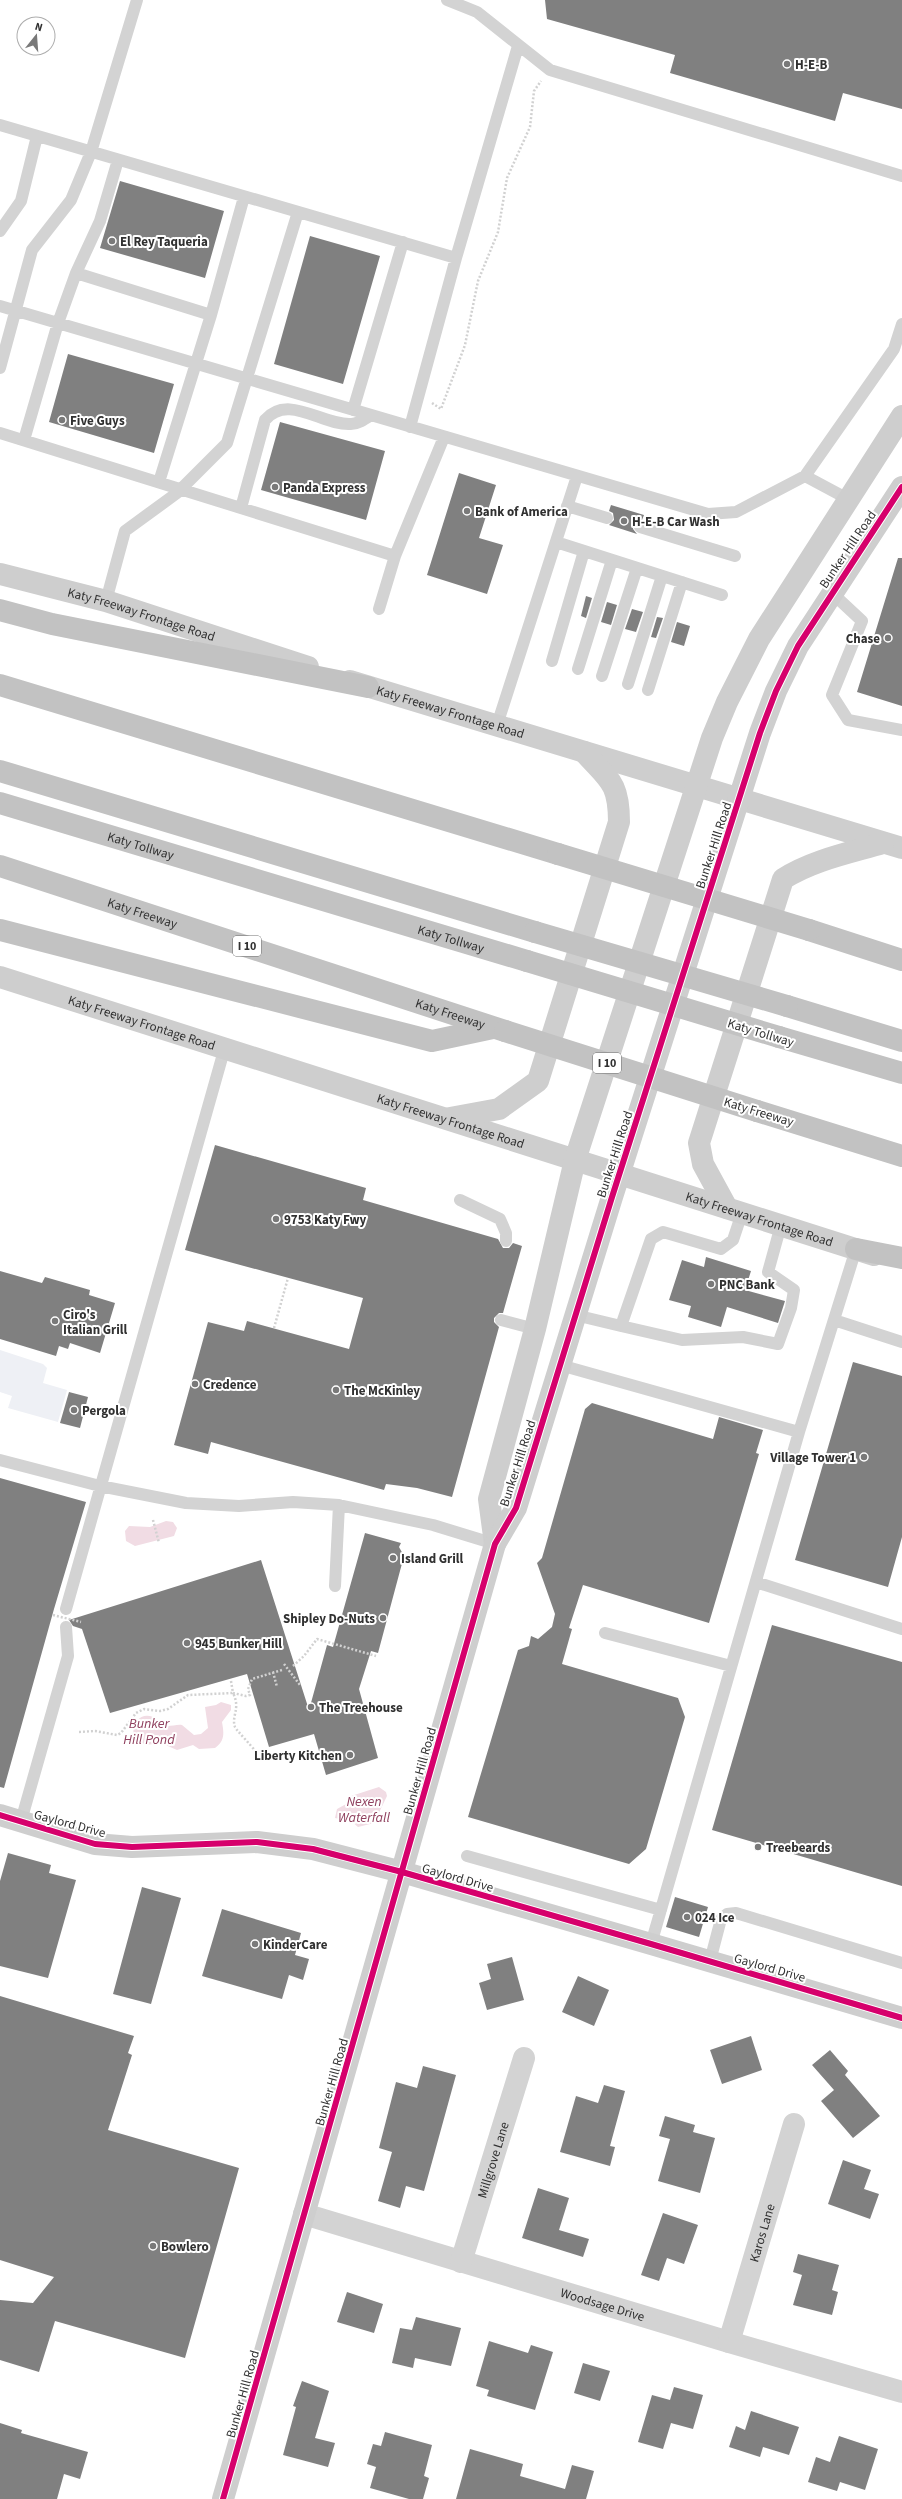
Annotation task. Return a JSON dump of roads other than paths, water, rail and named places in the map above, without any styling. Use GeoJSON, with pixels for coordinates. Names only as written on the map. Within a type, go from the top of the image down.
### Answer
{"type":"FeatureCollection","features":[{"type":"Feature","properties":{"kind":"highway"},"geometry":{"type":"LineString","coordinates":[[0,610],[52,624],[368,687]]}},
{"type":"Feature","properties":{"kind":"highway"},"geometry":{"type":"LineString","coordinates":[[3,684],[112,719],[809,930],[902,960]]}},
{"type":"Feature","properties":{"kind":"highway"},"geometry":{"type":"LineString","coordinates":[[0,771],[902,1041]]}},
{"type":"Feature","properties":{"kind":"highway","name":"Katy Tollway"},"geometry":{"type":"LineString","coordinates":[[0,803],[902,1073]]}},
{"type":"Feature","properties":{"kind":"highway","name":"Katy Freeway"},"geometry":{"type":"LineString","coordinates":[[0,866],[500,1029],[902,1156]]}},
{"type":"Feature","properties":{"kind":"highway"},"geometry":{"type":"LineString","coordinates":[[0,930],[64,948],[432,1041],[500,1029]]}},
{"type":"Feature","properties":{"kind":"highway"},"geometry":{"type":"LineString","coordinates":[[856,1249],[902,1258]]}},
{"type":"Feature","properties":{"kind":"street","name":"Bunker Hill Road"},"geometry":{"type":"LineString","coordinates":[[495,1544],[490,1499],[535,1328],[575,1160],[696,785],[721,716],[745,664],[848,499],[902,416]]}},
{"type":"Feature","properties":{"kind":"street","name":"Bunker Hill Road"},"geometry":{"type":"LineString","coordinates":[[223,2499],[495,1544],[516,1508],[619,1173],[776,691],[798,646],[902,487]]}},
{"type":"Feature","properties":{"kind":"street","name":"Katy Freeway Frontage Road"},"geometry":{"type":"LineString","coordinates":[[0,574],[106,602],[368,687],[740,798],[892,846]]}},
{"type":"Feature","properties":{"kind":"street"},"geometry":{"type":"LineString","coordinates":[[447,1118],[499,1109],[538,1081],[620,822],[619,799],[614,785],[584,751]]}},
{"type":"Feature","properties":{"kind":"street"},"geometry":{"type":"LineString","coordinates":[[734,1210],[703,1164],[699,1143],[783,879],[812,864],[892,846]]}},
{"type":"Feature","properties":{"kind":"street","name":"Katy Freeway Frontage Road"},"geometry":{"type":"LineString","coordinates":[[0,977],[225,1047],[902,1264]]}},
{"type":"Feature","properties":{"kind":"street","name":"Gaylord Drive"},"geometry":{"type":"LineString","coordinates":[[0,1815],[95,1844],[132,1847],[257,1842],[313,1849],[402,1872],[902,2018]]}},
{"type":"Feature","properties":{"kind":"street","name":"Millgrove Lane"},"geometry":{"type":"LineString","coordinates":[[461,2262],[524,2058]]}},
{"type":"Feature","properties":{"kind":"street","name":"Karos Lane"},"geometry":{"type":"LineString","coordinates":[[729,2342],[794,2124]]}},
{"type":"Feature","properties":{"kind":"street","name":"Woodsage Drive"},"geometry":{"type":"LineString","coordinates":[[304,2214],[729,2342],[902,2392]]}},
{"type":"Feature","properties":{"kind":"lane"},"geometry":{"type":"LineString","coordinates":[[0,368],[17,311],[32,250],[71,200],[91,152],[137,0]]}},
{"type":"Feature","properties":{"kind":"lane"},"geometry":{"type":"LineString","coordinates":[[447,0],[477,12],[550,70],[902,176]]}},
{"type":"Feature","properties":{"kind":"lane"},"geometry":{"type":"LineString","coordinates":[[410,427],[456,258],[518,46]]}},
{"type":"Feature","properties":{"kind":"lane"},"geometry":{"type":"LineString","coordinates":[[0,125],[456,258]]}},
{"type":"Feature","properties":{"kind":"lane"},"geometry":{"type":"LineString","coordinates":[[0,231],[21,201],[37,136]]}},
{"type":"Feature","properties":{"kind":"lane"},"geometry":{"type":"LineString","coordinates":[[24,440],[58,323],[76,273],[100,221],[118,160]]}},
{"type":"Feature","properties":{"kind":"lane"},"geometry":{"type":"LineString","coordinates":[[159,482],[211,315],[244,197]]}},
{"type":"Feature","properties":{"kind":"lane"},"geometry":{"type":"LineString","coordinates":[[106,602],[125,531],[181,488],[227,442],[248,379],[298,212]]}},
{"type":"Feature","properties":{"kind":"lane"},"geometry":{"type":"LineString","coordinates":[[353,410],[402,242]]}},
{"type":"Feature","properties":{"kind":"lane"},"geometry":{"type":"LineString","coordinates":[[76,273],[211,315]]}},
{"type":"Feature","properties":{"kind":"lane"},"geometry":{"type":"LineString","coordinates":[[0,306],[708,514],[736,512],[805,476],[894,349],[902,324]]}},
{"type":"Feature","properties":{"kind":"lane"},"geometry":{"type":"LineString","coordinates":[[241,508],[262,430],[269,415],[282,409],[293,409],[351,424],[371,416]]}},
{"type":"Feature","properties":{"kind":"lane"},"geometry":{"type":"LineString","coordinates":[[0,433],[181,488],[395,556]]}},
{"type":"Feature","properties":{"kind":"lane"},"geometry":{"type":"LineString","coordinates":[[379,609],[395,556],[444,437]]}},
{"type":"Feature","properties":{"kind":"lane"},"geometry":{"type":"LineString","coordinates":[[497,725],[577,476]]}},
{"type":"Feature","properties":{"kind":"lane"},"geometry":{"type":"LineString","coordinates":[[805,476],[848,499]]}},
{"type":"Feature","properties":{"kind":"lane"},"geometry":{"type":"LineString","coordinates":[[567,506],[607,518]]}},
{"type":"Feature","properties":{"kind":"lane"},"geometry":{"type":"LineString","coordinates":[[640,527],[735,556]]}},
{"type":"Feature","properties":{"kind":"lane"},"geometry":{"type":"LineString","coordinates":[[556,542],[722,594]]}},
{"type":"Feature","properties":{"kind":"lane"},"geometry":{"type":"LineString","coordinates":[[552,661],[584,551]]}},
{"type":"Feature","properties":{"kind":"lane"},"geometry":{"type":"LineString","coordinates":[[578,669],[612,560]]}},
{"type":"Feature","properties":{"kind":"lane"},"geometry":{"type":"LineString","coordinates":[[602,676],[637,568]]}},
{"type":"Feature","properties":{"kind":"lane"},"geometry":{"type":"LineString","coordinates":[[628,684],[662,576]]}},
{"type":"Feature","properties":{"kind":"lane"},"geometry":{"type":"LineString","coordinates":[[648,690],[682,582]]}},
{"type":"Feature","properties":{"kind":"lane"},"geometry":{"type":"LineString","coordinates":[[832,593],[862,621],[832,695],[848,720],[902,730]]}},
{"type":"Feature","properties":{"kind":"lane"},"geometry":{"type":"LineString","coordinates":[[66,1609],[225,1047]]}},
{"type":"Feature","properties":{"kind":"lane"},"geometry":{"type":"LineString","coordinates":[[460,1200],[500,1219],[506,1233],[506,1241]]}},
{"type":"Feature","properties":{"kind":"lane"},"geometry":{"type":"LineString","coordinates":[[621,1326],[651,1239],[663,1232],[721,1249],[733,1240],[734,1210]]}},
{"type":"Feature","properties":{"kind":"lane"},"geometry":{"type":"LineString","coordinates":[[575,1316],[682,1340],[743,1337],[778,1344],[791,1308],[794,1290],[768,1272],[781,1225]]}},
{"type":"Feature","properties":{"kind":"lane"},"geometry":{"type":"LineString","coordinates":[[651,1944],[799,1432],[856,1249]]}},
{"type":"Feature","properties":{"kind":"lane"},"geometry":{"type":"LineString","coordinates":[[502,1320],[535,1328]]}},
{"type":"Feature","properties":{"kind":"lane"},"geometry":{"type":"LineString","coordinates":[[834,1320],[902,1342]]}},
{"type":"Feature","properties":{"kind":"lane"},"geometry":{"type":"LineString","coordinates":[[560,1365],[799,1432]]}},
{"type":"Feature","properties":{"kind":"lane"},"geometry":{"type":"LineString","coordinates":[[0,1460],[100,1486],[186,1503],[239,1506],[293,1502],[339,1505],[433,1525],[495,1544]]}},
{"type":"Feature","properties":{"kind":"lane"},"geometry":{"type":"LineString","coordinates":[[335,1586],[339,1505]]}},
{"type":"Feature","properties":{"kind":"lane"},"geometry":{"type":"LineString","coordinates":[[756,1582],[902,1629]]}},
{"type":"Feature","properties":{"kind":"lane"},"geometry":{"type":"LineString","coordinates":[[21,1821],[68,1656],[66,1627]]}},
{"type":"Feature","properties":{"kind":"lane"},"geometry":{"type":"LineString","coordinates":[[605,1633],[731,1666]]}},
{"type":"Feature","properties":{"kind":"lane"},"geometry":{"type":"LineString","coordinates":[[467,1856],[661,1910]]}},
{"type":"Feature","properties":{"kind":"lane"},"geometry":{"type":"LineString","coordinates":[[710,1961],[721,1919],[727,1914],[736,1913],[902,1963]]}},
{"type":"Feature","properties":{"kind":"water"},"geometry":{"type":"Polygon","coordinates":[[[166,1521],[173,1522],[177,1528],[174,1536],[135,1546],[126,1541],[125,1531],[129,1526],[150,1527],[166,1521]]]}},
{"type":"Feature","properties":{"kind":"water","name":"Bunker Hill Pond"},"geometry":{"type":"Polygon","coordinates":[[[221,1702],[231,1705],[231,1710],[222,1722],[222,1740],[221,1743],[215,1748],[199,1749],[193,1745],[177,1750],[161,1743],[145,1745],[134,1736],[133,1732],[135,1723],[144,1716],[153,1717],[165,1726],[182,1725],[194,1735],[201,1734],[208,1728],[205,1707],[216,1705],[221,1702]]]}},
{"type":"Feature","properties":{"kind":"water","name":"Nexen Waterfall"},"geometry":{"type":"Polygon","coordinates":[[[379,1787],[386,1792],[387,1796],[374,1823],[358,1827],[351,1821],[335,1818],[337,1809],[348,1803],[348,1797],[379,1787]]]}},
{"type":"Feature","properties":{"kind":"place","name":"H-E-B"},"geometry":{"type":"Point","coordinates":[787,64]}},
{"type":"Feature","properties":{"kind":"place","name":"El Rey Taqueria"},"geometry":{"type":"Point","coordinates":[112,241]}},
{"type":"Feature","properties":{"kind":"place","name":"Five Guys"},"geometry":{"type":"Point","coordinates":[62,420]}},
{"type":"Feature","properties":{"kind":"place","name":"Panda Express"},"geometry":{"type":"Point","coordinates":[275,487]}},
{"type":"Feature","properties":{"kind":"place","name":"Bank of America"},"geometry":{"type":"Point","coordinates":[467,511]}},
{"type":"Feature","properties":{"kind":"place","name":"H-E-B Car Wash"},"geometry":{"type":"Point","coordinates":[624,521]}},
{"type":"Feature","properties":{"kind":"place","name":"Chase"},"geometry":{"type":"Point","coordinates":[888,638]}},
{"type":"Feature","properties":{"kind":"place","name":"9753 Katy Fwy"},"geometry":{"type":"Point","coordinates":[276,1219]}},
{"type":"Feature","properties":{"kind":"place","name":"PNC Bank"},"geometry":{"type":"Point","coordinates":[711,1284]}},
{"type":"Feature","properties":{"kind":"place","name":"Ciro's Italian Grill"},"geometry":{"type":"Point","coordinates":[55,1321]}},
{"type":"Feature","properties":{"kind":"place","name":"Credence"},"geometry":{"type":"Point","coordinates":[195,1384]}},
{"type":"Feature","properties":{"kind":"place","name":"The McKinley"},"geometry":{"type":"Point","coordinates":[336,1390]}},
{"type":"Feature","properties":{"kind":"place","name":"Pergola"},"geometry":{"type":"Point","coordinates":[74,1410]}},
{"type":"Feature","properties":{"kind":"place","name":"Village Tower 1"},"geometry":{"type":"Point","coordinates":[864,1457]}},
{"type":"Feature","properties":{"kind":"place","name":"Island Grill"},"geometry":{"type":"Point","coordinates":[393,1558]}},
{"type":"Feature","properties":{"kind":"place","name":"Shipley Do-Nuts"},"geometry":{"type":"Point","coordinates":[383,1618]}},
{"type":"Feature","properties":{"kind":"place","name":"945 Bunker Hill"},"geometry":{"type":"Point","coordinates":[187,1643]}},
{"type":"Feature","properties":{"kind":"place","name":"The Treehouse"},"geometry":{"type":"Point","coordinates":[311,1707]}},
{"type":"Feature","properties":{"kind":"place","name":"Liberty Kitchen"},"geometry":{"type":"Point","coordinates":[350,1755]}},
{"type":"Feature","properties":{"kind":"place","name":"Treebeards"},"geometry":{"type":"Point","coordinates":[758,1847]}},
{"type":"Feature","properties":{"kind":"place","name":"024 Ice"},"geometry":{"type":"Point","coordinates":[687,1917]}},
{"type":"Feature","properties":{"kind":"place","name":"KinderCare"},"geometry":{"type":"Point","coordinates":[255,1944]}},
{"type":"Feature","properties":{"kind":"place","name":"Bowlero"},"geometry":{"type":"Point","coordinates":[153,2246]}}]}
